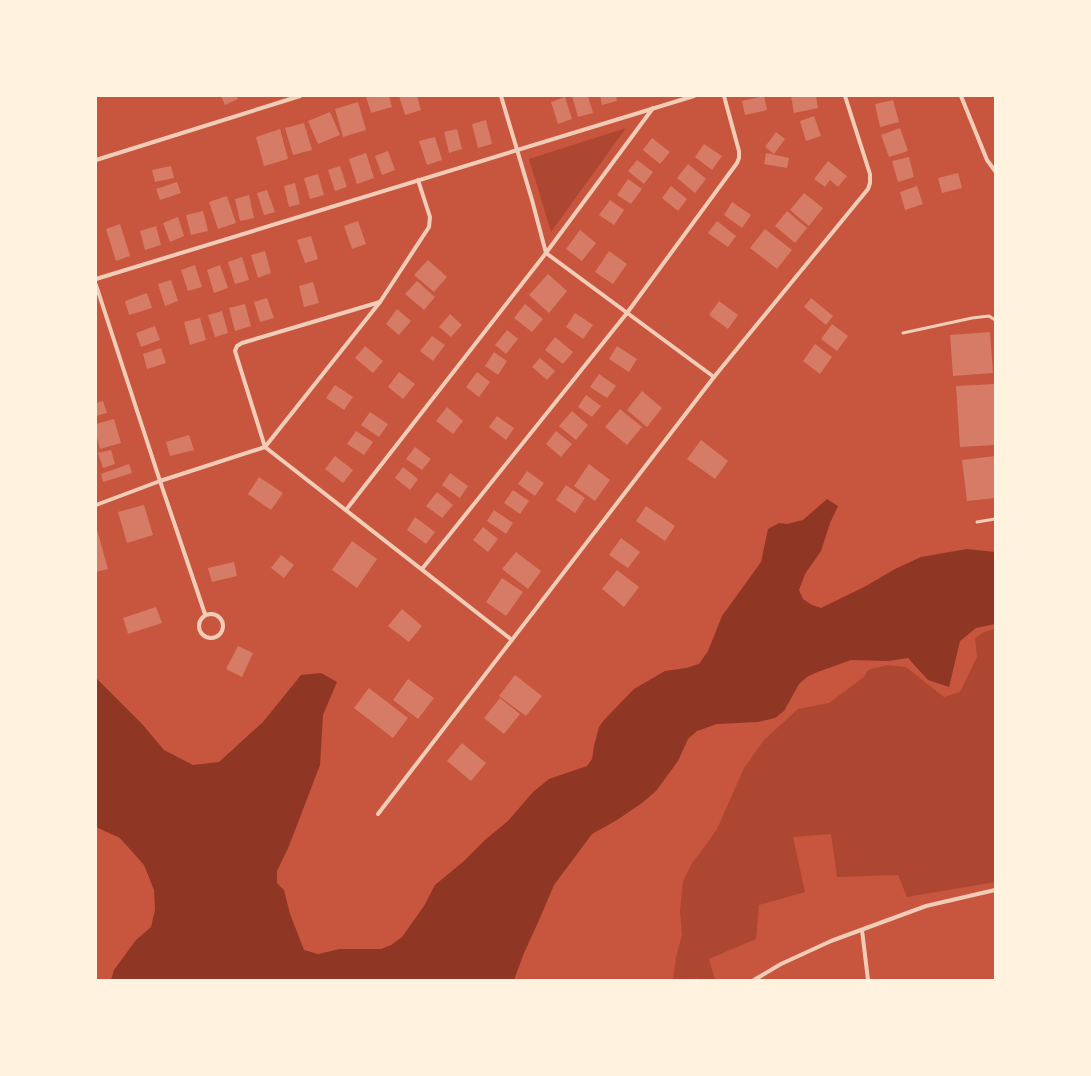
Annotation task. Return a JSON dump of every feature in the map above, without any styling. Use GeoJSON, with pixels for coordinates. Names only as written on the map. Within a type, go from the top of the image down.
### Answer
{"type":"FeatureCollection","features":[{"type":"Feature","properties":{"kind":"street"},"geometry":{"type":"LineString","coordinates":[[96,160],[300,96]]}},
{"type":"Feature","properties":{"kind":"street"},"geometry":{"type":"LineString","coordinates":[[501,96],[518,150],[546,253],[714,378]]}},
{"type":"Feature","properties":{"kind":"street"},"geometry":{"type":"LineString","coordinates":[[96,279],[694,96]]}},
{"type":"Feature","properties":{"kind":"street"},"geometry":{"type":"LineString","coordinates":[[422,569],[627,313],[732,170],[739,158],[739,151],[724,96]]}},
{"type":"Feature","properties":{"kind":"street"},"geometry":{"type":"LineString","coordinates":[[378,814],[714,378],[868,189],[870,174],[845,96]]}},
{"type":"Feature","properties":{"kind":"street"},"geometry":{"type":"LineString","coordinates":[[961,96],[987,160],[995,171]]}},
{"type":"Feature","properties":{"kind":"street"},"geometry":{"type":"LineString","coordinates":[[346,510],[546,253],[653,108]]}},
{"type":"Feature","properties":{"kind":"street"},"geometry":{"type":"LineString","coordinates":[[96,505],[160,481],[265,447],[380,302],[428,227],[430,217],[418,180]]}},
{"type":"Feature","properties":{"kind":"street"},"geometry":{"type":"LineString","coordinates":[[96,285],[205,614]]}},
{"type":"Feature","properties":{"kind":"street"},"geometry":{"type":"LineString","coordinates":[[380,302],[242,343],[237,346],[235,351],[265,447],[512,640]]}},
{"type":"Feature","properties":{"kind":"street"},"geometry":{"type":"LineString","coordinates":[[205,614],[215,614],[222,620],[222,630],[216,637],[206,637],[199,631],[199,621],[205,614]]}},
{"type":"Feature","properties":{"kind":"street"},"geometry":{"type":"LineString","coordinates":[[754,980],[782,964],[831,941],[926,906],[995,890]]}},
{"type":"Feature","properties":{"kind":"street"},"geometry":{"type":"LineString","coordinates":[[862,930],[868,980]]}},
{"type":"Feature","properties":{"kind":"lane"},"geometry":{"type":"LineString","coordinates":[[903,333],[972,318],[989,316],[995,320]]}},
{"type":"Feature","properties":{"kind":"lane"},"geometry":{"type":"LineString","coordinates":[[977,522],[995,519]]}},
{"type":"Feature","properties":{"kind":"shaded area"},"geometry":{"type":"Polygon","coordinates":[[[626,128],[551,232],[529,159],[626,128]]]}},
{"type":"Feature","properties":{"kind":"shaded area"},"geometry":{"type":"Polygon","coordinates":[[[827,499],[838,506],[830,523],[821,551],[805,574],[799,590],[803,599],[812,605],[821,608],[921,557],[967,549],[995,552],[995,624],[976,628],[960,641],[949,687],[928,680],[908,658],[888,661],[851,660],[807,677],[799,684],[784,711],[775,718],[758,722],[717,724],[697,731],[688,739],[678,761],[656,791],[642,803],[617,820],[592,834],[554,885],[524,953],[514,980],[111,980],[114,970],[136,940],[151,927],[155,910],[154,890],[144,865],[120,838],[96,827],[96,678],[143,725],[164,750],[193,765],[219,762],[263,722],[301,675],[321,673],[337,682],[323,715],[320,765],[289,846],[277,871],[277,883],[284,890],[290,914],[304,950],[318,954],[340,949],[381,949],[391,945],[402,937],[424,906],[435,885],[508,821],[533,792],[549,779],[587,766],[592,759],[599,727],[634,689],[665,671],[686,668],[699,664],[708,651],[722,616],[761,562],[768,529],[779,523],[787,524],[803,520],[827,499]]]}},
{"type":"Feature","properties":{"kind":"shaded area"},"geometry":{"type":"Polygon","coordinates":[[[995,629],[995,882],[907,897],[898,875],[837,877],[831,834],[793,837],[805,892],[759,905],[756,939],[709,959],[715,980],[697,980],[697,978],[692,980],[673,980],[676,957],[682,935],[680,911],[683,881],[692,863],[717,829],[744,768],[764,740],[798,709],[829,703],[864,677],[868,670],[887,665],[906,667],[944,697],[960,692],[977,657],[975,638],[984,632],[995,629]]]}},
{"type":"Feature","properties":{"kind":"building"},"geometry":{"type":"Polygon","coordinates":[[[221,96],[236,96],[238,99],[225,105],[221,96]]]}},
{"type":"Feature","properties":{"kind":"building"},"geometry":{"type":"Polygon","coordinates":[[[366,96],[389,96],[392,107],[371,113],[366,96]]]}},
{"type":"Feature","properties":{"kind":"building"},"geometry":{"type":"Polygon","coordinates":[[[399,96],[417,96],[421,110],[405,115],[399,96]]]}},
{"type":"Feature","properties":{"kind":"building"},"geometry":{"type":"Polygon","coordinates":[[[572,96],[588,96],[593,113],[578,117],[572,96]]]}},
{"type":"Feature","properties":{"kind":"building"},"geometry":{"type":"Polygon","coordinates":[[[600,96],[616,96],[617,101],[602,105],[600,96]]]}},
{"type":"Feature","properties":{"kind":"building"},"geometry":{"type":"Polygon","coordinates":[[[764,96],[767,110],[745,115],[742,101],[764,96]]]}},
{"type":"Feature","properties":{"kind":"building"},"geometry":{"type":"Polygon","coordinates":[[[791,96],[816,96],[818,108],[794,113],[791,96]]]}},
{"type":"Feature","properties":{"kind":"building"},"geometry":{"type":"Polygon","coordinates":[[[565,97],[572,119],[558,124],[551,102],[565,97]]]}},
{"type":"Feature","properties":{"kind":"building"},"geometry":{"type":"Polygon","coordinates":[[[893,100],[899,122],[880,127],[875,104],[893,100]]]}},
{"type":"Feature","properties":{"kind":"building"},"geometry":{"type":"Polygon","coordinates":[[[358,102],[366,130],[343,137],[335,109],[358,102]]]}},
{"type":"Feature","properties":{"kind":"building"},"geometry":{"type":"Polygon","coordinates":[[[330,112],[340,135],[318,144],[308,121],[330,112]]]}},
{"type":"Feature","properties":{"kind":"building"},"geometry":{"type":"Polygon","coordinates":[[[814,116],[821,136],[806,141],[800,121],[814,116]]]}},
{"type":"Feature","properties":{"kind":"building"},"geometry":{"type":"Polygon","coordinates":[[[486,120],[492,144],[478,148],[472,124],[486,120]]]}},
{"type":"Feature","properties":{"kind":"building"},"geometry":{"type":"Polygon","coordinates":[[[304,123],[312,150],[293,155],[285,128],[304,123]]]}},
{"type":"Feature","properties":{"kind":"building"},"geometry":{"type":"Polygon","coordinates":[[[900,128],[908,151],[889,157],[881,135],[900,128]]]}},
{"type":"Feature","properties":{"kind":"building"},"geometry":{"type":"Polygon","coordinates":[[[280,129],[288,159],[264,166],[256,137],[280,129]]]}},
{"type":"Feature","properties":{"kind":"building"},"geometry":{"type":"Polygon","coordinates":[[[457,129],[462,149],[449,153],[444,132],[457,129]]]}},
{"type":"Feature","properties":{"kind":"building"},"geometry":{"type":"Polygon","coordinates":[[[776,132],[785,139],[774,154],[765,147],[776,132]]]}},
{"type":"Feature","properties":{"kind":"building"},"geometry":{"type":"Polygon","coordinates":[[[435,137],[442,160],[427,165],[419,141],[435,137]]]}},
{"type":"Feature","properties":{"kind":"building"},"geometry":{"type":"Polygon","coordinates":[[[652,138],[670,152],[660,164],[643,150],[652,138]]]}},
{"type":"Feature","properties":{"kind":"building"},"geometry":{"type":"Polygon","coordinates":[[[704,144],[722,156],[712,170],[695,157],[704,144]]]}},
{"type":"Feature","properties":{"kind":"building"},"geometry":{"type":"Polygon","coordinates":[[[388,151],[395,170],[382,175],[375,156],[388,151]]]}},
{"type":"Feature","properties":{"kind":"building"},"geometry":{"type":"Polygon","coordinates":[[[366,153],[374,178],[357,184],[349,159],[366,153]]]}},
{"type":"Feature","properties":{"kind":"building"},"geometry":{"type":"Polygon","coordinates":[[[766,153],[789,158],[787,168],[764,164],[766,153]]]}},
{"type":"Feature","properties":{"kind":"building"},"geometry":{"type":"Polygon","coordinates":[[[909,157],[914,177],[898,182],[892,161],[909,157]]]}},
{"type":"Feature","properties":{"kind":"building"},"geometry":{"type":"Polygon","coordinates":[[[637,160],[653,172],[644,184],[628,171],[637,160]]]}},
{"type":"Feature","properties":{"kind":"building"},"geometry":{"type":"Polygon","coordinates":[[[828,161],[847,176],[838,187],[830,180],[825,187],[814,179],[828,161]]]}},
{"type":"Feature","properties":{"kind":"building"},"geometry":{"type":"Polygon","coordinates":[[[688,164],[706,179],[695,193],[677,178],[688,164]]]}},
{"type":"Feature","properties":{"kind":"building"},"geometry":{"type":"Polygon","coordinates":[[[171,166],[174,178],[155,182],[152,170],[171,166]]]}},
{"type":"Feature","properties":{"kind":"building"},"geometry":{"type":"Polygon","coordinates":[[[340,166],[347,187],[335,191],[328,170],[340,166]]]}},
{"type":"Feature","properties":{"kind":"building"},"geometry":{"type":"Polygon","coordinates":[[[958,173],[962,188],[942,193],[938,178],[958,173]]]}},
{"type":"Feature","properties":{"kind":"building"},"geometry":{"type":"Polygon","coordinates":[[[318,174],[324,195],[310,199],[304,178],[318,174]]]}},
{"type":"Feature","properties":{"kind":"building"},"geometry":{"type":"Polygon","coordinates":[[[628,179],[642,189],[631,204],[617,195],[628,179]]]}},
{"type":"Feature","properties":{"kind":"building"},"geometry":{"type":"Polygon","coordinates":[[[177,182],[181,193],[160,200],[156,189],[177,182]]]}},
{"type":"Feature","properties":{"kind":"building"},"geometry":{"type":"Polygon","coordinates":[[[295,183],[300,204],[289,207],[284,186],[295,183]]]}},
{"type":"Feature","properties":{"kind":"building"},"geometry":{"type":"Polygon","coordinates":[[[671,186],[687,199],[678,211],[662,198],[671,186]]]}},
{"type":"Feature","properties":{"kind":"building"},"geometry":{"type":"Polygon","coordinates":[[[917,186],[923,204],[905,210],[900,192],[917,186]]]}},
{"type":"Feature","properties":{"kind":"building"},"geometry":{"type":"Polygon","coordinates":[[[267,190],[275,212],[264,215],[257,193],[267,190]]]}},
{"type":"Feature","properties":{"kind":"building"},"geometry":{"type":"Polygon","coordinates":[[[804,193],[823,208],[809,226],[790,210],[804,193]]]}},
{"type":"Feature","properties":{"kind":"building"},"geometry":{"type":"Polygon","coordinates":[[[249,195],[254,218],[240,221],[235,199],[249,195]]]}},
{"type":"Feature","properties":{"kind":"building"},"geometry":{"type":"Polygon","coordinates":[[[227,196],[236,223],[218,229],[209,202],[227,196]]]}},
{"type":"Feature","properties":{"kind":"building"},"geometry":{"type":"Polygon","coordinates":[[[610,200],[624,210],[614,225],[599,215],[610,200]]]}},
{"type":"Feature","properties":{"kind":"building"},"geometry":{"type":"Polygon","coordinates":[[[732,202],[751,215],[742,228],[724,215],[732,202]]]}},
{"type":"Feature","properties":{"kind":"building"},"geometry":{"type":"Polygon","coordinates":[[[203,211],[208,231],[191,235],[186,215],[203,211]]]}},
{"type":"Feature","properties":{"kind":"building"},"geometry":{"type":"Polygon","coordinates":[[[787,211],[807,228],[795,243],[775,226],[787,211]]]}},
{"type":"Feature","properties":{"kind":"building"},"geometry":{"type":"Polygon","coordinates":[[[178,217],[184,236],[170,242],[163,223],[178,217]]]}},
{"type":"Feature","properties":{"kind":"building"},"geometry":{"type":"Polygon","coordinates":[[[358,221],[366,244],[352,249],[344,226],[358,221]]]}},
{"type":"Feature","properties":{"kind":"building"},"geometry":{"type":"Polygon","coordinates":[[[717,221],[736,236],[728,247],[708,233],[717,221]]]}},
{"type":"Feature","properties":{"kind":"building"},"geometry":{"type":"Polygon","coordinates":[[[120,224],[130,256],[116,261],[106,229],[120,224]]]}},
{"type":"Feature","properties":{"kind":"building"},"geometry":{"type":"Polygon","coordinates":[[[156,226],[161,245],[145,250],[140,231],[156,226]]]}},
{"type":"Feature","properties":{"kind":"building"},"geometry":{"type":"Polygon","coordinates":[[[765,229],[792,250],[777,269],[750,248],[765,229]]]}},
{"type":"Feature","properties":{"kind":"building"},"geometry":{"type":"Polygon","coordinates":[[[580,230],[596,243],[582,261],[566,249],[580,230]]]}},
{"type":"Feature","properties":{"kind":"building"},"geometry":{"type":"Polygon","coordinates":[[[311,236],[318,259],[305,263],[297,240],[311,236]]]}},
{"type":"Feature","properties":{"kind":"building"},"geometry":{"type":"Polygon","coordinates":[[[265,251],[271,273],[258,278],[251,255],[265,251]]]}},
{"type":"Feature","properties":{"kind":"building"},"geometry":{"type":"Polygon","coordinates":[[[609,251],[627,264],[613,284],[595,272],[609,251]]]}},
{"type":"Feature","properties":{"kind":"building"},"geometry":{"type":"Polygon","coordinates":[[[242,257],[249,280],[235,284],[228,262],[242,257]]]}},
{"type":"Feature","properties":{"kind":"building"},"geometry":{"type":"Polygon","coordinates":[[[428,260],[447,277],[434,292],[414,275],[428,260]]]}},
{"type":"Feature","properties":{"kind":"building"},"geometry":{"type":"Polygon","coordinates":[[[195,265],[202,287],[188,291],[181,270],[195,265]]]}},
{"type":"Feature","properties":{"kind":"building"},"geometry":{"type":"Polygon","coordinates":[[[220,265],[228,288],[214,293],[207,270],[220,265]]]}},
{"type":"Feature","properties":{"kind":"building"},"geometry":{"type":"Polygon","coordinates":[[[548,274],[567,291],[549,313],[529,295],[548,274]]]}},
{"type":"Feature","properties":{"kind":"building"},"geometry":{"type":"Polygon","coordinates":[[[171,280],[178,301],[165,306],[158,284],[171,280]]]}},
{"type":"Feature","properties":{"kind":"building"},"geometry":{"type":"Polygon","coordinates":[[[417,281],[435,297],[424,310],[405,294],[417,281]]]}},
{"type":"Feature","properties":{"kind":"building"},"geometry":{"type":"Polygon","coordinates":[[[313,282],[319,303],[304,307],[299,286],[313,282]]]}},
{"type":"Feature","properties":{"kind":"building"},"geometry":{"type":"Polygon","coordinates":[[[147,293],[152,308],[129,315],[125,301],[147,293]]]}},
{"type":"Feature","properties":{"kind":"building"},"geometry":{"type":"Polygon","coordinates":[[[267,298],[274,318],[260,322],[254,302],[267,298]]]}},
{"type":"Feature","properties":{"kind":"building"},"geometry":{"type":"Polygon","coordinates":[[[811,298],[833,316],[826,325],[804,307],[811,298]]]}},
{"type":"Feature","properties":{"kind":"building"},"geometry":{"type":"Polygon","coordinates":[[[719,301],[738,315],[728,329],[709,315],[719,301]]]}},
{"type":"Feature","properties":{"kind":"building"},"geometry":{"type":"Polygon","coordinates":[[[245,304],[251,326],[235,331],[229,308],[245,304]]]}},
{"type":"Feature","properties":{"kind":"building"},"geometry":{"type":"Polygon","coordinates":[[[525,304],[543,319],[532,332],[514,318],[525,304]]]}},
{"type":"Feature","properties":{"kind":"building"},"geometry":{"type":"Polygon","coordinates":[[[397,309],[411,321],[399,335],[386,324],[397,309]]]}},
{"type":"Feature","properties":{"kind":"building"},"geometry":{"type":"Polygon","coordinates":[[[222,311],[228,333],[215,337],[208,315],[222,311]]]}},
{"type":"Feature","properties":{"kind":"building"},"geometry":{"type":"Polygon","coordinates":[[[575,313],[593,325],[583,339],[566,327],[575,313]]]}},
{"type":"Feature","properties":{"kind":"building"},"geometry":{"type":"Polygon","coordinates":[[[450,314],[462,325],[451,337],[439,327],[450,314]]]}},
{"type":"Feature","properties":{"kind":"building"},"geometry":{"type":"Polygon","coordinates":[[[200,318],[206,340],[190,345],[184,322],[200,318]]]}},
{"type":"Feature","properties":{"kind":"building"},"geometry":{"type":"Polygon","coordinates":[[[832,324],[848,336],[837,351],[821,339],[832,324]]]}},
{"type":"Feature","properties":{"kind":"building"},"geometry":{"type":"Polygon","coordinates":[[[155,326],[160,340],[141,347],[136,333],[155,326]]]}},
{"type":"Feature","properties":{"kind":"building"},"geometry":{"type":"Polygon","coordinates":[[[507,330],[518,339],[506,354],[495,345],[507,330]]]}},
{"type":"Feature","properties":{"kind":"building"},"geometry":{"type":"Polygon","coordinates":[[[990,332],[993,373],[953,376],[950,335],[990,332]]]}},
{"type":"Feature","properties":{"kind":"building"},"geometry":{"type":"Polygon","coordinates":[[[432,336],[445,345],[433,361],[420,351],[432,336]]]}},
{"type":"Feature","properties":{"kind":"building"},"geometry":{"type":"Polygon","coordinates":[[[555,337],[573,352],[563,364],[545,350],[555,337]]]}},
{"type":"Feature","properties":{"kind":"building"},"geometry":{"type":"Polygon","coordinates":[[[815,344],[832,357],[820,374],[803,361],[815,344]]]}},
{"type":"Feature","properties":{"kind":"building"},"geometry":{"type":"Polygon","coordinates":[[[365,346],[383,361],[373,373],[355,358],[365,346]]]}},
{"type":"Feature","properties":{"kind":"building"},"geometry":{"type":"Polygon","coordinates":[[[617,346],[637,359],[629,372],[609,359],[617,346]]]}},
{"type":"Feature","properties":{"kind":"building"},"geometry":{"type":"Polygon","coordinates":[[[161,348],[166,363],[147,369],[143,354],[161,348]]]}},
{"type":"Feature","properties":{"kind":"building"},"geometry":{"type":"Polygon","coordinates":[[[494,352],[507,361],[498,375],[485,366],[494,352]]]}},
{"type":"Feature","properties":{"kind":"building"},"geometry":{"type":"Polygon","coordinates":[[[540,358],[555,371],[547,380],[532,367],[540,358]]]}},
{"type":"Feature","properties":{"kind":"building"},"geometry":{"type":"Polygon","coordinates":[[[399,372],[415,384],[403,399],[388,387],[399,372]]]}},
{"type":"Feature","properties":{"kind":"building"},"geometry":{"type":"Polygon","coordinates":[[[477,372],[490,382],[479,397],[466,387],[477,372]]]}},
{"type":"Feature","properties":{"kind":"building"},"geometry":{"type":"Polygon","coordinates":[[[599,374],[616,386],[607,398],[590,387],[599,374]]]}},
{"type":"Feature","properties":{"kind":"building"},"geometry":{"type":"Polygon","coordinates":[[[995,384],[995,445],[960,447],[956,386],[995,384]]]}},
{"type":"Feature","properties":{"kind":"building"},"geometry":{"type":"Polygon","coordinates":[[[335,385],[353,397],[344,410],[326,398],[335,385]]]}},
{"type":"Feature","properties":{"kind":"building"},"geometry":{"type":"Polygon","coordinates":[[[642,391],[662,408],[647,427],[627,410],[642,391]]]}},
{"type":"Feature","properties":{"kind":"building"},"geometry":{"type":"Polygon","coordinates":[[[586,395],[601,406],[592,417],[578,407],[586,395]]]}},
{"type":"Feature","properties":{"kind":"building"},"geometry":{"type":"Polygon","coordinates":[[[103,401],[107,413],[96,416],[96,403],[103,401]]]}},
{"type":"Feature","properties":{"kind":"building"},"geometry":{"type":"Polygon","coordinates":[[[447,407],[463,421],[453,434],[436,421],[447,407]]]}},
{"type":"Feature","properties":{"kind":"building"},"geometry":{"type":"Polygon","coordinates":[[[620,409],[642,427],[627,445],[605,427],[620,409]]]}},
{"type":"Feature","properties":{"kind":"building"},"geometry":{"type":"Polygon","coordinates":[[[572,411],[588,425],[576,440],[559,426],[572,411]]]}},
{"type":"Feature","properties":{"kind":"building"},"geometry":{"type":"Polygon","coordinates":[[[370,412],[388,424],[379,437],[361,425],[370,412]]]}},
{"type":"Feature","properties":{"kind":"building"},"geometry":{"type":"Polygon","coordinates":[[[497,416],[514,428],[506,440],[489,427],[497,416]]]}},
{"type":"Feature","properties":{"kind":"building"},"geometry":{"type":"Polygon","coordinates":[[[114,419],[121,443],[100,449],[96,434],[96,424],[114,419]]]}},
{"type":"Feature","properties":{"kind":"building"},"geometry":{"type":"Polygon","coordinates":[[[356,431],[373,442],[364,455],[347,444],[356,431]]]}},
{"type":"Feature","properties":{"kind":"building"},"geometry":{"type":"Polygon","coordinates":[[[556,431],[572,444],[561,457],[546,444],[556,431]]]}},
{"type":"Feature","properties":{"kind":"building"},"geometry":{"type":"Polygon","coordinates":[[[189,435],[194,450],[170,456],[166,442],[189,435]]]}},
{"type":"Feature","properties":{"kind":"building"},"geometry":{"type":"Polygon","coordinates":[[[701,440],[728,461],[715,479],[687,459],[701,440]]]}},
{"type":"Feature","properties":{"kind":"building"},"geometry":{"type":"Polygon","coordinates":[[[415,447],[431,459],[422,470],[406,459],[415,447]]]}},
{"type":"Feature","properties":{"kind":"building"},"geometry":{"type":"Polygon","coordinates":[[[111,450],[115,464],[103,468],[98,453],[111,450]]]}},
{"type":"Feature","properties":{"kind":"building"},"geometry":{"type":"Polygon","coordinates":[[[335,456],[353,470],[343,483],[325,469],[335,456]]]}},
{"type":"Feature","properties":{"kind":"building"},"geometry":{"type":"Polygon","coordinates":[[[995,456],[995,498],[967,501],[962,460],[995,456]]]}},
{"type":"Feature","properties":{"kind":"building"},"geometry":{"type":"Polygon","coordinates":[[[129,464],[132,473],[103,482],[101,474],[129,464]]]}},
{"type":"Feature","properties":{"kind":"building"},"geometry":{"type":"Polygon","coordinates":[[[589,464],[610,480],[595,501],[574,486],[589,464]]]}},
{"type":"Feature","properties":{"kind":"building"},"geometry":{"type":"Polygon","coordinates":[[[403,467],[418,479],[410,490],[395,478],[403,467]]]}},
{"type":"Feature","properties":{"kind":"building"},"geometry":{"type":"Polygon","coordinates":[[[527,471],[544,483],[535,496],[518,484],[527,471]]]}},
{"type":"Feature","properties":{"kind":"building"},"geometry":{"type":"Polygon","coordinates":[[[450,473],[468,486],[460,498],[442,485],[450,473]]]}},
{"type":"Feature","properties":{"kind":"building"},"geometry":{"type":"Polygon","coordinates":[[[259,477],[283,493],[271,510],[248,494],[259,477]]]}},
{"type":"Feature","properties":{"kind":"building"},"geometry":{"type":"Polygon","coordinates":[[[566,485],[585,498],[575,513],[556,500],[566,485]]]}},
{"type":"Feature","properties":{"kind":"building"},"geometry":{"type":"Polygon","coordinates":[[[513,490],[529,501],[520,514],[504,503],[513,490]]]}},
{"type":"Feature","properties":{"kind":"building"},"geometry":{"type":"Polygon","coordinates":[[[437,492],[453,505],[442,518],[426,506],[437,492]]]}},
{"type":"Feature","properties":{"kind":"building"},"geometry":{"type":"Polygon","coordinates":[[[144,505],[153,535],[127,543],[118,512],[144,505]]]}},
{"type":"Feature","properties":{"kind":"building"},"geometry":{"type":"Polygon","coordinates":[[[646,506],[675,526],[665,541],[636,521],[646,506]]]}},
{"type":"Feature","properties":{"kind":"building"},"geometry":{"type":"Polygon","coordinates":[[[494,510],[513,523],[506,534],[487,521],[494,510]]]}},
{"type":"Feature","properties":{"kind":"building"},"geometry":{"type":"Polygon","coordinates":[[[415,517],[435,532],[426,544],[407,530],[415,517]]]}},
{"type":"Feature","properties":{"kind":"building"},"geometry":{"type":"Polygon","coordinates":[[[96,526],[108,569],[96,572],[96,526]]]}},
{"type":"Feature","properties":{"kind":"building"},"geometry":{"type":"Polygon","coordinates":[[[483,527],[498,539],[488,552],[473,540],[483,527]]]}},
{"type":"Feature","properties":{"kind":"building"},"geometry":{"type":"Polygon","coordinates":[[[621,538],[640,552],[628,568],[609,555],[621,538]]]}},
{"type":"Feature","properties":{"kind":"building"},"geometry":{"type":"Polygon","coordinates":[[[352,541],[377,559],[357,588],[332,570],[352,541]]]}},
{"type":"Feature","properties":{"kind":"building"},"geometry":{"type":"Polygon","coordinates":[[[516,552],[541,571],[528,589],[502,569],[516,552]]]}},
{"type":"Feature","properties":{"kind":"building"},"geometry":{"type":"Polygon","coordinates":[[[281,555],[294,565],[284,578],[271,568],[281,555]]]}},
{"type":"Feature","properties":{"kind":"building"},"geometry":{"type":"Polygon","coordinates":[[[234,562],[237,576],[212,582],[208,568],[234,562]]]}},
{"type":"Feature","properties":{"kind":"building"},"geometry":{"type":"Polygon","coordinates":[[[617,570],[639,587],[624,607],[602,589],[617,570]]]}},
{"type":"Feature","properties":{"kind":"building"},"geometry":{"type":"Polygon","coordinates":[[[502,578],[523,592],[506,616],[486,602],[502,578]]]}},
{"type":"Feature","properties":{"kind":"building"},"geometry":{"type":"Polygon","coordinates":[[[156,607],[162,623],[128,634],[123,618],[156,607]]]}},
{"type":"Feature","properties":{"kind":"building"},"geometry":{"type":"Polygon","coordinates":[[[402,609],[422,626],[409,642],[388,626],[402,609]]]}},
{"type":"Feature","properties":{"kind":"building"},"geometry":{"type":"Polygon","coordinates":[[[238,646],[253,653],[242,677],[226,669],[238,646]]]}},
{"type":"Feature","properties":{"kind":"building"},"geometry":{"type":"Polygon","coordinates":[[[515,675],[542,696],[526,716],[499,696],[515,675]]]}},
{"type":"Feature","properties":{"kind":"building"},"geometry":{"type":"Polygon","coordinates":[[[408,679],[434,698],[418,719],[393,700],[408,679]]]}},
{"type":"Feature","properties":{"kind":"building"},"geometry":{"type":"Polygon","coordinates":[[[369,688],[408,718],[393,738],[354,708],[369,688]]]}},
{"type":"Feature","properties":{"kind":"building"},"geometry":{"type":"Polygon","coordinates":[[[500,698],[520,714],[504,734],[484,718],[500,698]]]}},
{"type":"Feature","properties":{"kind":"building"},"geometry":{"type":"Polygon","coordinates":[[[462,743],[486,763],[471,781],[447,761],[462,743]]]}}]}
